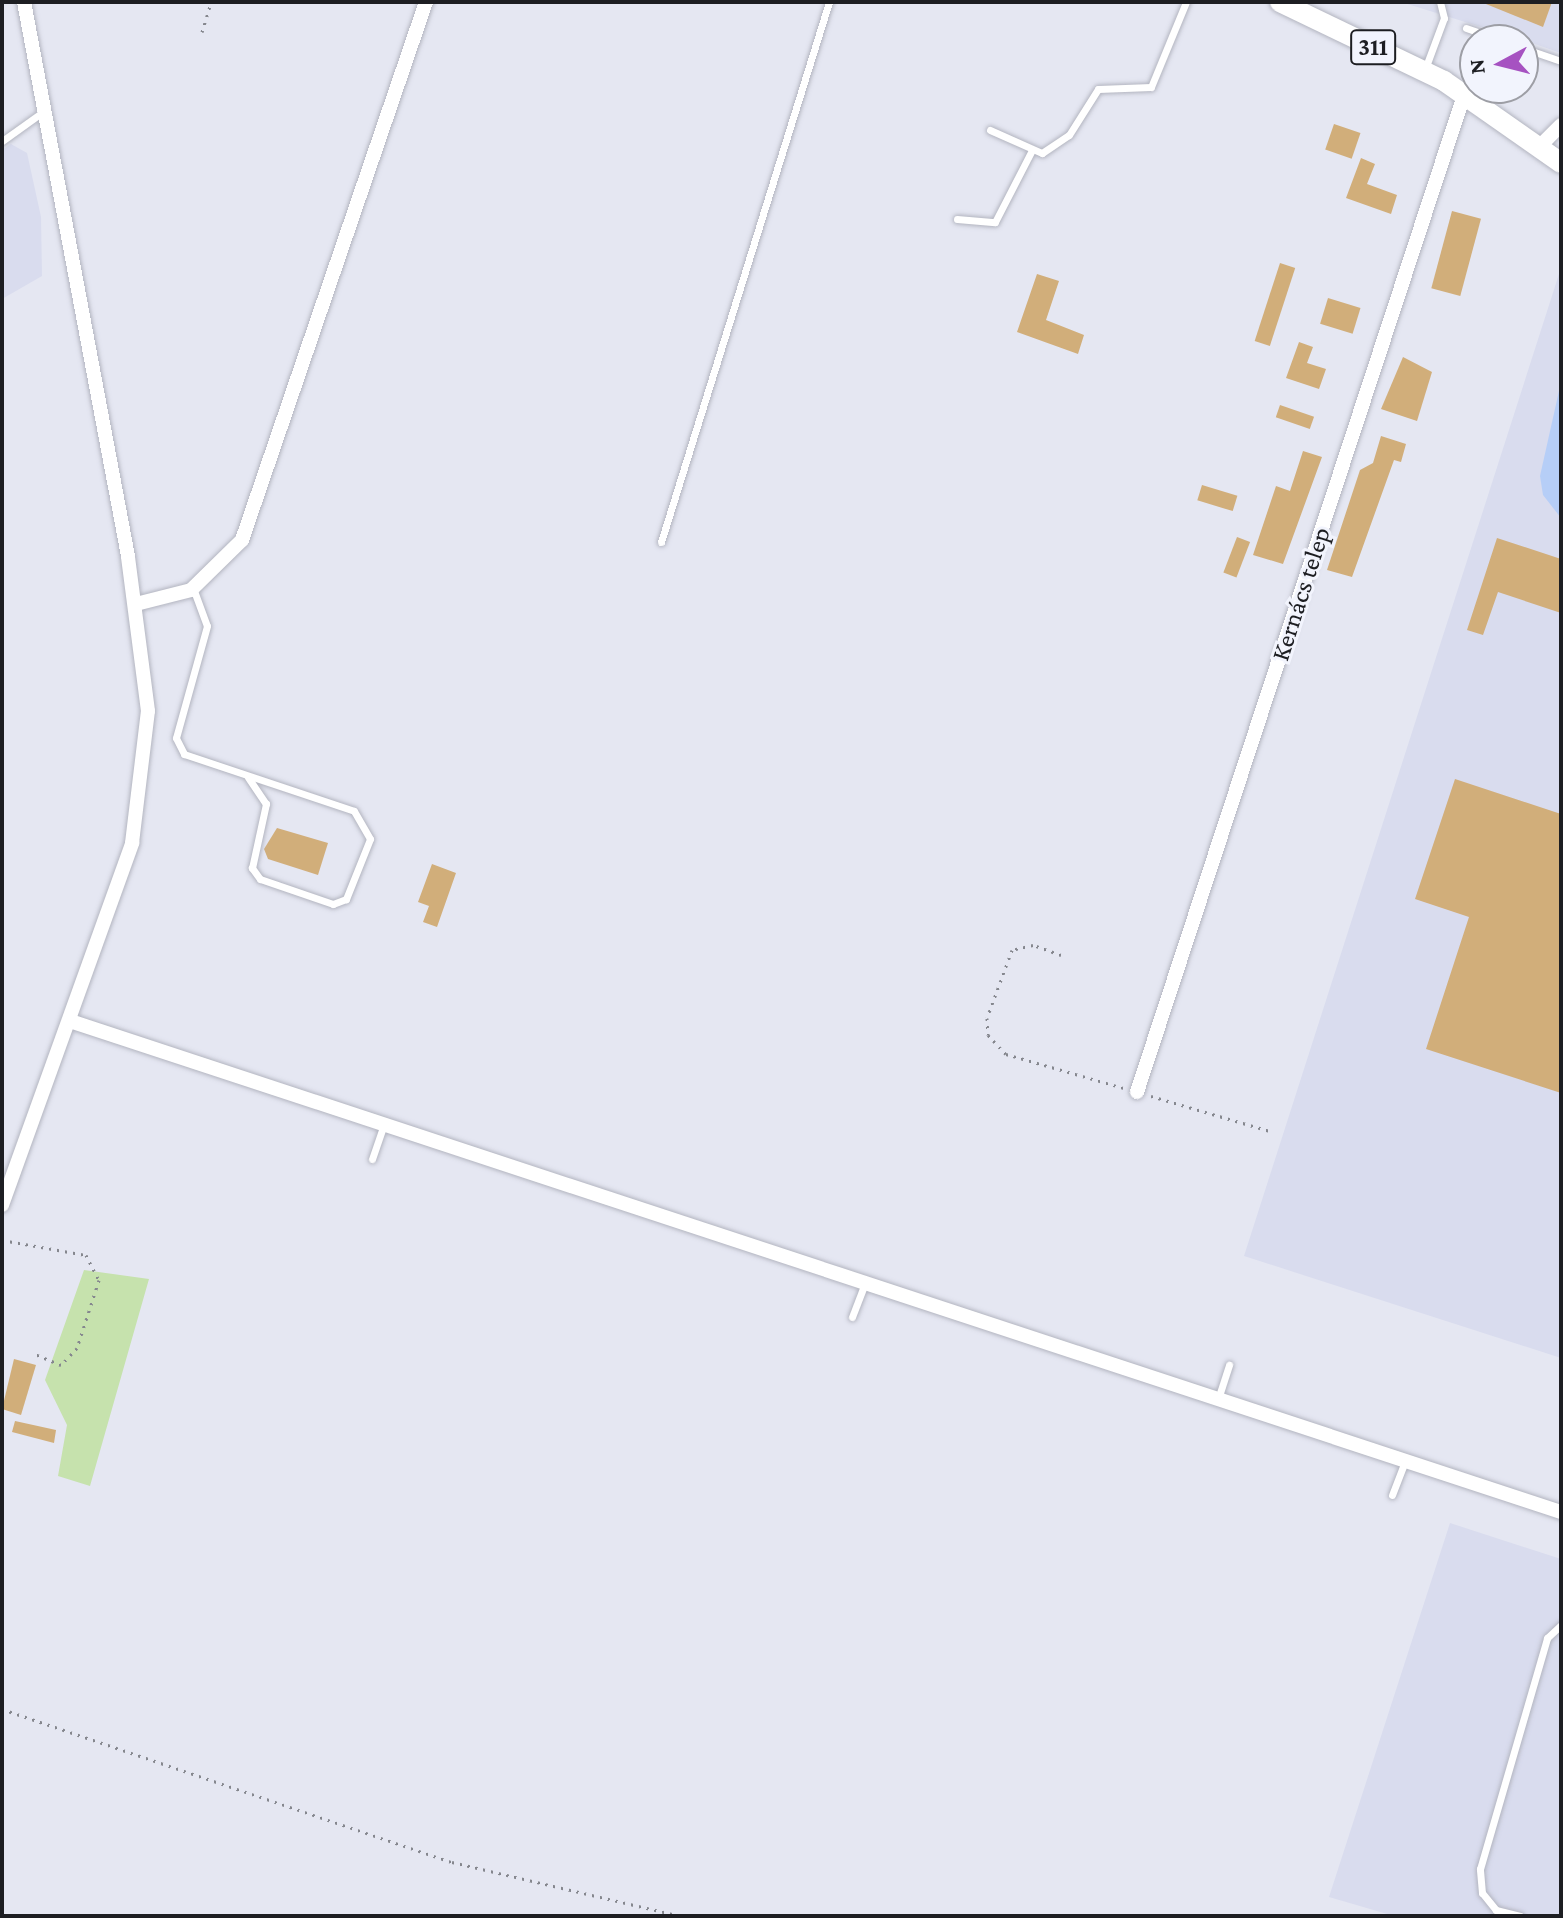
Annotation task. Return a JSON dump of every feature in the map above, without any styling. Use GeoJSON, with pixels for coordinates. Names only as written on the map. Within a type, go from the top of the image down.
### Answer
{"type":"FeatureCollection","features":[{"type":"Feature","properties":{"kind":"main road","name":"311"},"geometry":{"type":"LineString","coordinates":[[1280,2],[1424,71],[1459,92]]}},
{"type":"Feature","properties":{"kind":"main road","name":"311"},"geometry":{"type":"LineString","coordinates":[[1477,104],[1561,163]]}},
{"type":"Feature","properties":{"kind":"street"},"geometry":{"type":"LineString","coordinates":[[2,1205],[132,843],[143,786],[148,711],[136,604],[24,2]]}},
{"type":"Feature","properties":{"kind":"street"},"geometry":{"type":"LineString","coordinates":[[136,604],[193,588],[242,540],[426,2]]}},
{"type":"Feature","properties":{"kind":"street","name":"Kernács telep"},"geometry":{"type":"LineString","coordinates":[[1137,1092],[1461,104]]}},
{"type":"Feature","properties":{"kind":"street"},"geometry":{"type":"LineString","coordinates":[[1539,147],[1561,125]]}},
{"type":"Feature","properties":{"kind":"street"},"geometry":{"type":"LineString","coordinates":[[70,1021],[1561,1512]]}},
{"type":"Feature","properties":{"kind":"lane"},"geometry":{"type":"LineString","coordinates":[[661,542],[829,2]]}},
{"type":"Feature","properties":{"kind":"lane"},"geometry":{"type":"LineString","coordinates":[[990,130],[1031,152],[1055,149],[1098,89],[1142,91],[1158,82],[1186,2]]}},
{"type":"Feature","properties":{"kind":"lane"},"geometry":{"type":"LineString","coordinates":[[1424,71],[1444,18],[1440,2]]}},
{"type":"Feature","properties":{"kind":"lane"},"geometry":{"type":"LineString","coordinates":[[1539,53],[1561,61]]}},
{"type":"Feature","properties":{"kind":"lane"},"geometry":{"type":"LineString","coordinates":[[2,141],[44,111]]}},
{"type":"Feature","properties":{"kind":"lane"},"geometry":{"type":"LineString","coordinates":[[957,219],[995,222],[1031,152]]}},
{"type":"Feature","properties":{"kind":"lane"},"geometry":{"type":"LineString","coordinates":[[193,588],[207,626],[176,738],[184,754],[354,811],[365,822],[370,839],[346,899],[333,904],[260,879],[252,868],[266,804],[248,777]]}},
{"type":"Feature","properties":{"kind":"lane"},"geometry":{"type":"LineString","coordinates":[[372,1159],[384,1124]]}},
{"type":"Feature","properties":{"kind":"lane"},"geometry":{"type":"LineString","coordinates":[[852,1317],[865,1283]]}},
{"type":"Feature","properties":{"kind":"lane"},"geometry":{"type":"LineString","coordinates":[[1218,1399],[1229,1365]]}},
{"type":"Feature","properties":{"kind":"lane"},"geometry":{"type":"LineString","coordinates":[[1392,1495],[1405,1461]]}},
{"type":"Feature","properties":{"kind":"lane"},"geometry":{"type":"LineString","coordinates":[[1520,1916],[1496,1910],[1482,1893],[1480,1869],[1547,1638],[1561,1625]]}},
{"type":"Feature","properties":{"kind":"path"},"geometry":{"type":"LineString","coordinates":[[202,32],[211,2]]}},
{"type":"Feature","properties":{"kind":"path"},"geometry":{"type":"LineString","coordinates":[[1061,955],[1033,945],[1012,950],[987,1018],[988,1035],[1006,1054],[1273,1132]]}},
{"type":"Feature","properties":{"kind":"path"},"geometry":{"type":"LineString","coordinates":[[2,1240],[75,1250],[86,1255],[99,1280],[77,1348],[61,1365],[35,1354]]}},
{"type":"Feature","properties":{"kind":"path"},"geometry":{"type":"LineString","coordinates":[[2,1709],[452,1862],[681,1916]]}},
{"type":"Feature","properties":{"kind":"shaded area"},"geometry":{"type":"Polygon","coordinates":[[[1401,2],[1561,2],[1561,53],[1539,45],[1539,24],[1472,24],[1401,2]]]}},
{"type":"Feature","properties":{"kind":"shaded area"},"geometry":{"type":"Polygon","coordinates":[[[11,144],[27,153],[41,217],[42,276],[2,299],[2,150],[11,144]]]}},
{"type":"Feature","properties":{"kind":"shaded area"},"geometry":{"type":"Polygon","coordinates":[[[1561,274],[1561,1358],[1244,1256],[1561,274]]]}},
{"type":"Feature","properties":{"kind":"shaded area"},"geometry":{"type":"Polygon","coordinates":[[[1450,1523],[1561,1559],[1561,1916],[1394,1916],[1329,1897],[1450,1523]]]}},
{"type":"Feature","properties":{"kind":"green space"},"geometry":{"type":"Polygon","coordinates":[[[84,1270],[149,1279],[90,1486],[58,1476],[67,1425],[45,1380],[84,1270]]]}},
{"type":"Feature","properties":{"kind":"water"},"geometry":{"type":"Polygon","coordinates":[[[1561,382],[1561,518],[1543,495],[1540,476],[1561,382]]]}},
{"type":"Feature","properties":{"kind":"building"},"geometry":{"type":"Polygon","coordinates":[[[1481,2],[1552,2],[1543,27],[1481,2]]]}},
{"type":"Feature","properties":{"kind":"building"},"geometry":{"type":"Polygon","coordinates":[[[1334,124],[1360,133],[1352,159],[1325,150],[1334,124]]]}},
{"type":"Feature","properties":{"kind":"building"},"geometry":{"type":"Polygon","coordinates":[[[1361,158],[1375,164],[1367,184],[1397,195],[1391,214],[1346,198],[1361,158]]]}},
{"type":"Feature","properties":{"kind":"building"},"geometry":{"type":"Polygon","coordinates":[[[1452,211],[1481,219],[1460,296],[1431,288],[1452,211]]]}},
{"type":"Feature","properties":{"kind":"building"},"geometry":{"type":"Polygon","coordinates":[[[1280,263],[1295,268],[1270,346],[1255,341],[1280,263]]]}},
{"type":"Feature","properties":{"kind":"building"},"geometry":{"type":"Polygon","coordinates":[[[1037,274],[1059,281],[1046,320],[1084,335],[1078,354],[1017,332],[1037,274]]]}},
{"type":"Feature","properties":{"kind":"building"},"geometry":{"type":"Polygon","coordinates":[[[1328,298],[1361,308],[1353,334],[1320,324],[1328,298]]]}},
{"type":"Feature","properties":{"kind":"building"},"geometry":{"type":"Polygon","coordinates":[[[1299,342],[1313,347],[1307,363],[1326,369],[1319,389],[1286,378],[1299,342]]]}},
{"type":"Feature","properties":{"kind":"building"},"geometry":{"type":"Polygon","coordinates":[[[1403,357],[1432,372],[1417,421],[1381,409],[1403,357]]]}},
{"type":"Feature","properties":{"kind":"building"},"geometry":{"type":"Polygon","coordinates":[[[1280,405],[1314,417],[1310,429],[1276,417],[1280,405]]]}},
{"type":"Feature","properties":{"kind":"building"},"geometry":{"type":"Polygon","coordinates":[[[1381,436],[1406,444],[1401,462],[1394,460],[1352,577],[1327,570],[1360,470],[1373,463],[1381,436]]]}},
{"type":"Feature","properties":{"kind":"building"},"geometry":{"type":"Polygon","coordinates":[[[1303,451],[1322,457],[1283,564],[1253,555],[1276,486],[1290,491],[1303,451]]]}},
{"type":"Feature","properties":{"kind":"building"},"geometry":{"type":"Polygon","coordinates":[[[1202,485],[1237,496],[1233,511],[1197,500],[1202,485]]]}},
{"type":"Feature","properties":{"kind":"building"},"geometry":{"type":"Polygon","coordinates":[[[1237,537],[1250,542],[1236,577],[1223,572],[1237,537]]]}},
{"type":"Feature","properties":{"kind":"building"},"geometry":{"type":"Polygon","coordinates":[[[1497,538],[1561,559],[1561,613],[1498,592],[1483,635],[1467,630],[1497,538]]]}},
{"type":"Feature","properties":{"kind":"building"},"geometry":{"type":"Polygon","coordinates":[[[1455,779],[1561,814],[1561,1093],[1426,1049],[1469,917],[1415,899],[1455,779]]]}},
{"type":"Feature","properties":{"kind":"building"},"geometry":{"type":"Polygon","coordinates":[[[277,828],[328,843],[318,875],[268,859],[264,849],[277,828]]]}},
{"type":"Feature","properties":{"kind":"building"},"geometry":{"type":"Polygon","coordinates":[[[432,864],[456,873],[437,927],[423,922],[429,906],[418,902],[432,864]]]}},
{"type":"Feature","properties":{"kind":"building"},"geometry":{"type":"Polygon","coordinates":[[[14,1359],[36,1365],[21,1415],[2,1409],[14,1359]]]}},
{"type":"Feature","properties":{"kind":"building"},"geometry":{"type":"Polygon","coordinates":[[[15,1421],[56,1430],[54,1443],[12,1432],[15,1421]]]}}]}
